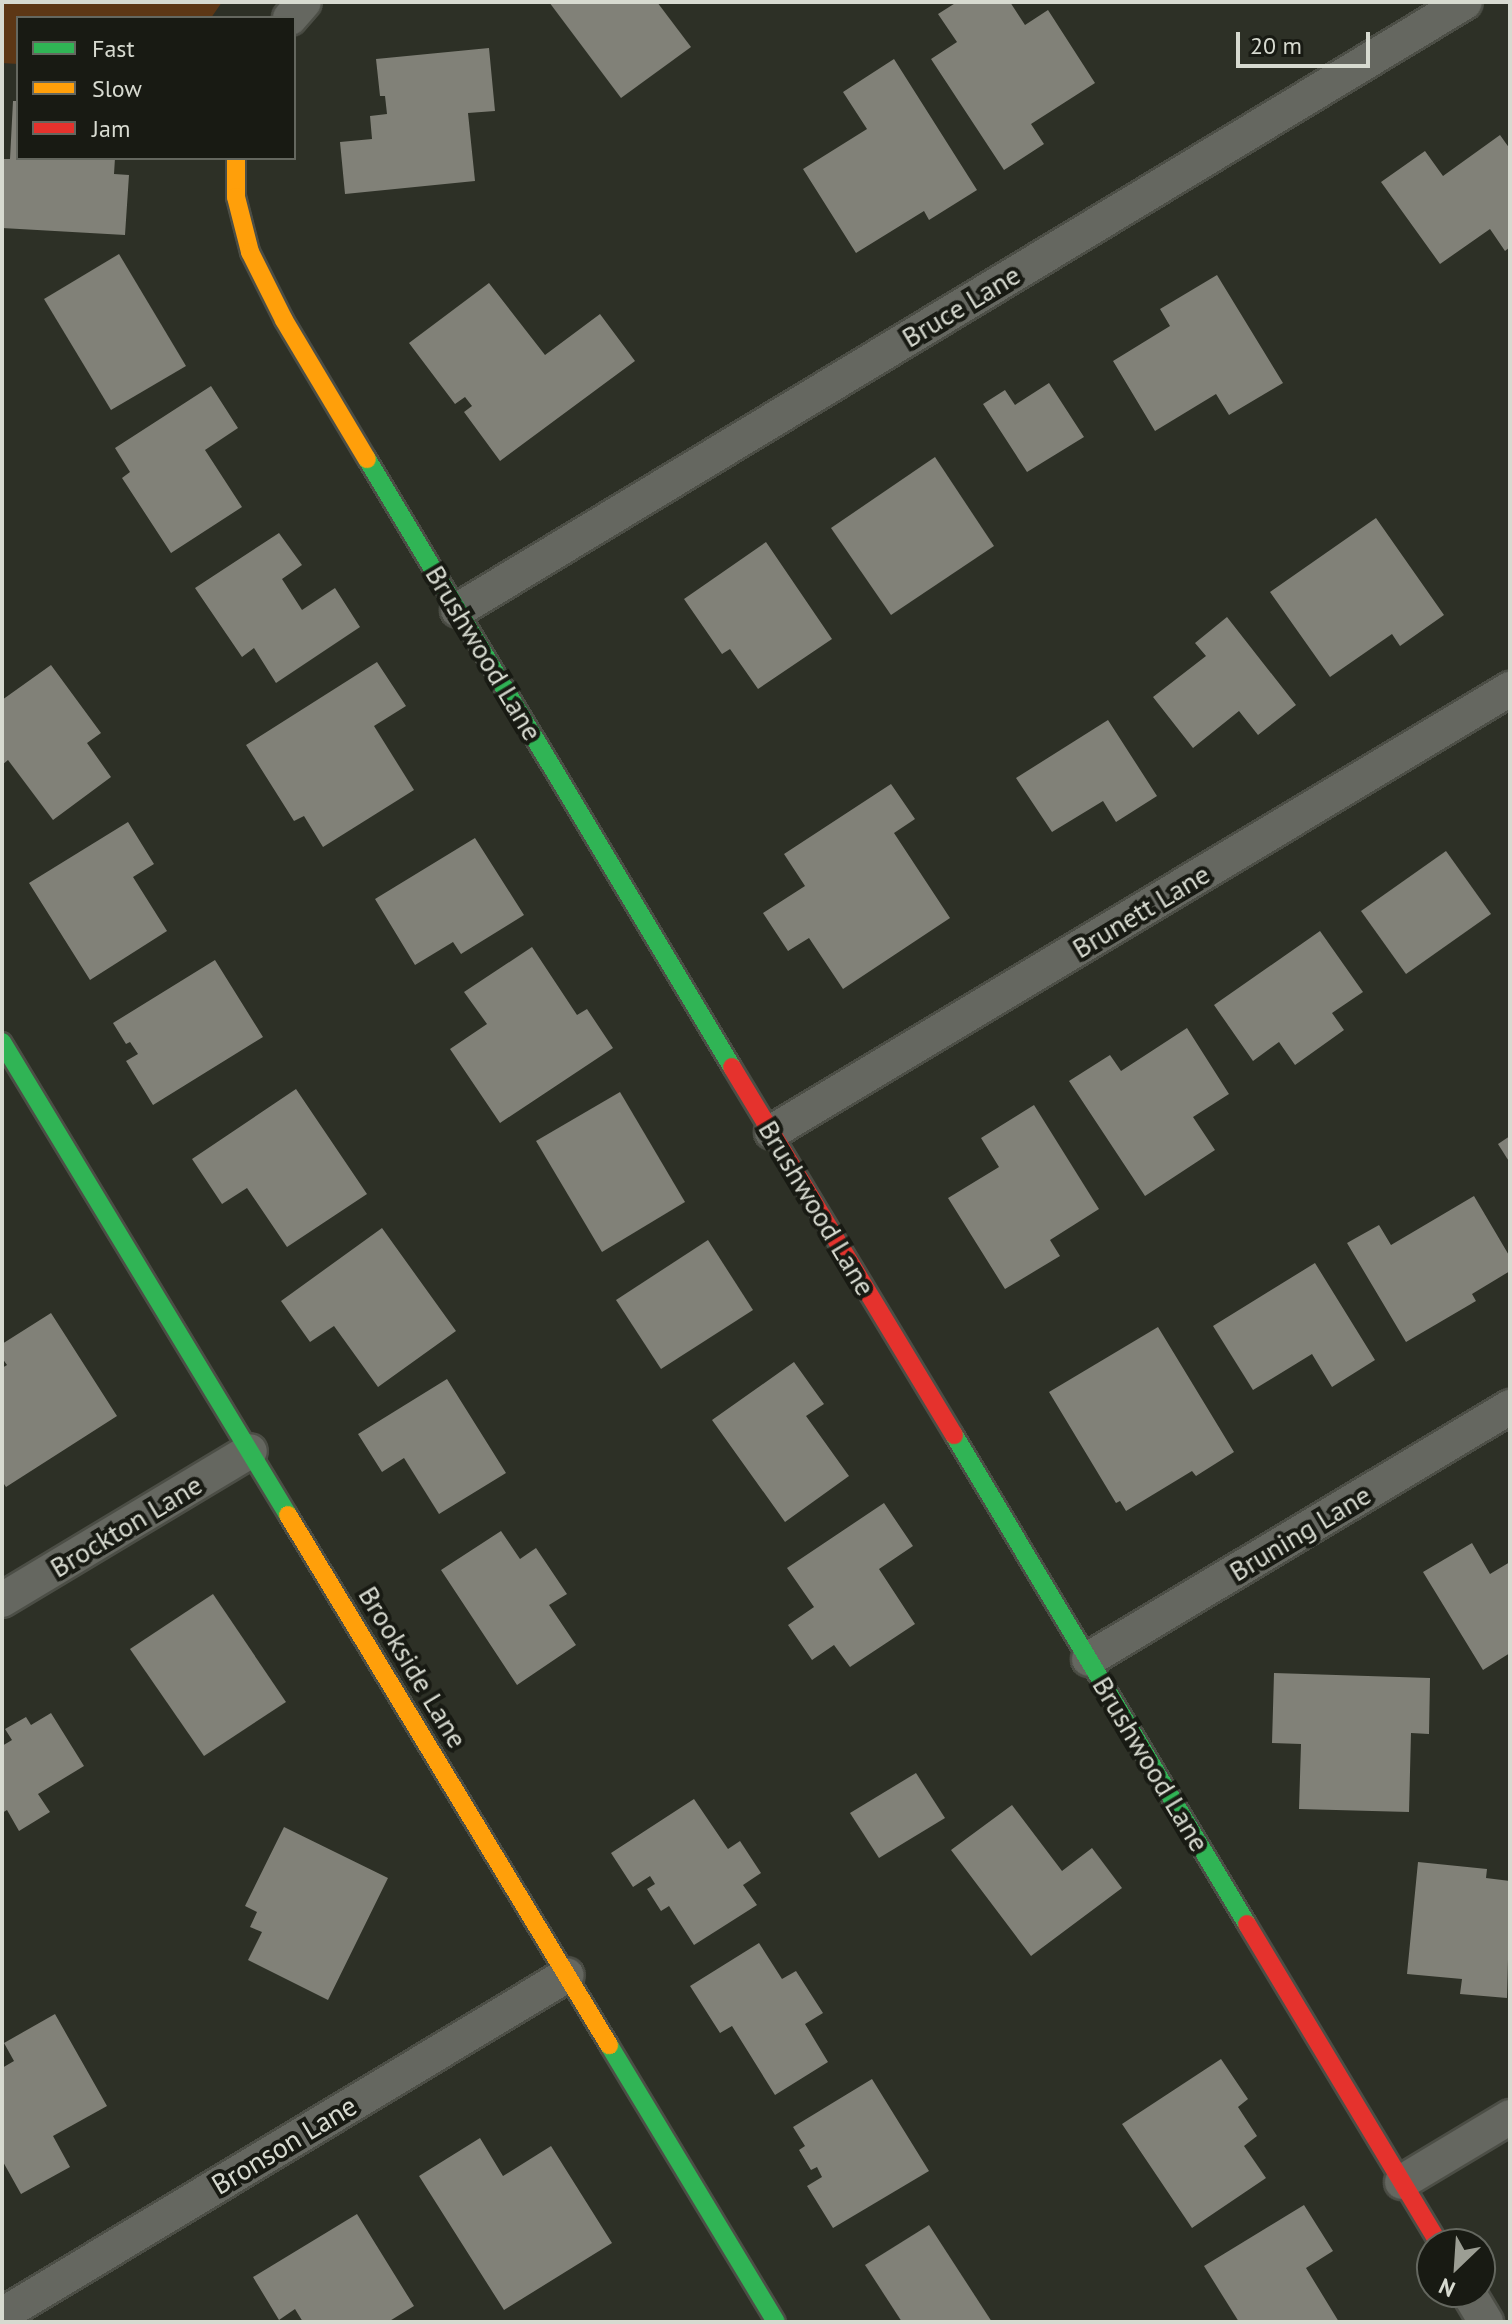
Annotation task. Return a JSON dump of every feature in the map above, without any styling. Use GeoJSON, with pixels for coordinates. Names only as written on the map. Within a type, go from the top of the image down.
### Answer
{"type":"FeatureCollection","features":[{"type":"Feature","properties":{"kind":"street","name":"Bruce Lane"},"geometry":{"type":"LineString","coordinates":[[458,610],[1465,2]]}},
{"type":"Feature","properties":{"kind":"street","name":"Brushwood Lane"},"geometry":{"type":"LineString","coordinates":[[236,160],[236,197],[241,223],[266,287],[1429,2228]]}},
{"type":"Feature","properties":{"kind":"street","name":"Brunett Lane"},"geometry":{"type":"LineString","coordinates":[[772,1132],[1510,689]]}},
{"type":"Feature","properties":{"kind":"street","name":"Brookside Lane"},"geometry":{"type":"LineString","coordinates":[[2,1042],[776,2322]]}},
{"type":"Feature","properties":{"kind":"street","name":"Bruning Lane"},"geometry":{"type":"LineString","coordinates":[[1089,1659],[1510,1407]]}},
{"type":"Feature","properties":{"kind":"street","name":"Brockton Lane"},"geometry":{"type":"LineString","coordinates":[[2,1600],[250,1451]]}},
{"type":"Feature","properties":{"kind":"street","name":"Bronson Lane"},"geometry":{"type":"LineString","coordinates":[[2,2315],[567,1975]]}},
{"type":"Feature","properties":{"kind":"street"},"geometry":{"type":"LineString","coordinates":[[1402,2182],[1510,2117]]}},
{"type":"Feature","properties":{"kind":"shaded area"},"geometry":{"type":"Polygon","coordinates":[[[2,2],[222,2],[212,16],[16,16],[16,64],[2,63],[2,2]]]}},
{"type":"Feature","properties":{"kind":"building"},"geometry":{"type":"Polygon","coordinates":[[[549,2],[657,2],[691,47],[621,98],[549,2]]]}},
{"type":"Feature","properties":{"kind":"building"},"geometry":{"type":"Polygon","coordinates":[[[957,2],[1010,2],[1025,25],[1048,10],[1095,83],[1031,124],[1044,144],[1004,170],[931,59],[957,42],[938,14],[957,2]]]}},
{"type":"Feature","properties":{"kind":"building"},"geometry":{"type":"Polygon","coordinates":[[[489,48],[495,111],[468,113],[475,181],[345,194],[340,142],[372,139],[370,116],[387,114],[385,96],[380,96],[376,59],[489,48]]]}},
{"type":"Feature","properties":{"kind":"building"},"geometry":{"type":"Polygon","coordinates":[[[894,59],[977,190],[929,220],[924,211],[856,253],[803,169],[867,129],[843,92],[894,59]]]}},
{"type":"Feature","properties":{"kind":"building"},"geometry":{"type":"Polygon","coordinates":[[[13,101],[16,101],[16,160],[115,160],[114,174],[129,175],[125,235],[2,228],[2,159],[10,159],[13,101]]]}},
{"type":"Feature","properties":{"kind":"building"},"geometry":{"type":"Polygon","coordinates":[[[1500,135],[1510,149],[1510,247],[1505,251],[1490,229],[1440,264],[1381,182],[1425,151],[1443,176],[1500,135]]]}},
{"type":"Feature","properties":{"kind":"building"},"geometry":{"type":"Polygon","coordinates":[[[119,254],[186,366],[111,410],[44,299],[119,254]]]}},
{"type":"Feature","properties":{"kind":"building"},"geometry":{"type":"Polygon","coordinates":[[[1217,275],[1283,383],[1229,415],[1216,394],[1155,431],[1113,361],[1170,326],[1160,309],[1217,275]]]}},
{"type":"Feature","properties":{"kind":"building"},"geometry":{"type":"Polygon","coordinates":[[[489,283],[545,355],[600,314],[635,361],[500,461],[464,412],[472,406],[465,397],[455,404],[409,343],[489,283]]]}},
{"type":"Feature","properties":{"kind":"building"},"geometry":{"type":"Polygon","coordinates":[[[1049,383],[1084,437],[1027,472],[983,404],[1005,390],[1015,405],[1049,383]]]}},
{"type":"Feature","properties":{"kind":"building"},"geometry":{"type":"Polygon","coordinates":[[[211,386],[238,428],[205,450],[242,507],[171,553],[122,478],[130,472],[115,448],[211,386]]]}},
{"type":"Feature","properties":{"kind":"building"},"geometry":{"type":"Polygon","coordinates":[[[935,457],[994,546],[891,615],[831,528],[935,457]]]}},
{"type":"Feature","properties":{"kind":"building"},"geometry":{"type":"Polygon","coordinates":[[[1376,518],[1444,615],[1400,646],[1392,634],[1330,677],[1270,592],[1376,518]]]}},
{"type":"Feature","properties":{"kind":"building"},"geometry":{"type":"Polygon","coordinates":[[[279,533],[302,565],[282,579],[302,610],[335,588],[360,627],[276,683],[254,648],[242,657],[195,588],[279,533]]]}},
{"type":"Feature","properties":{"kind":"building"},"geometry":{"type":"Polygon","coordinates":[[[766,542],[832,639],[758,689],[730,649],[722,654],[684,599],[766,542]]]}},
{"type":"Feature","properties":{"kind":"building"},"geometry":{"type":"Polygon","coordinates":[[[1227,617],[1296,705],[1258,735],[1239,711],[1193,748],[1153,697],[1206,656],[1195,643],[1227,617]]]}},
{"type":"Feature","properties":{"kind":"building"},"geometry":{"type":"Polygon","coordinates":[[[377,662],[406,706],[374,726],[414,790],[323,847],[304,816],[294,821],[246,745],[377,662]]]}},
{"type":"Feature","properties":{"kind":"building"},"geometry":{"type":"Polygon","coordinates":[[[51,665],[101,733],[87,743],[111,777],[53,820],[8,760],[2,765],[2,700],[51,665]]]}},
{"type":"Feature","properties":{"kind":"building"},"geometry":{"type":"Polygon","coordinates":[[[1108,720],[1157,796],[1116,822],[1103,801],[1052,832],[1016,778],[1108,720]]]}},
{"type":"Feature","properties":{"kind":"building"},"geometry":{"type":"Polygon","coordinates":[[[891,784],[915,819],[894,833],[950,918],[843,989],[809,938],[788,951],[763,913],[805,886],[784,854],[891,784]]]}},
{"type":"Feature","properties":{"kind":"building"},"geometry":{"type":"Polygon","coordinates":[[[128,822],[154,864],[133,877],[167,931],[90,980],[29,883],[128,822]]]}},
{"type":"Feature","properties":{"kind":"building"},"geometry":{"type":"Polygon","coordinates":[[[475,838],[524,915],[461,954],[453,942],[415,965],[375,899],[475,838]]]}},
{"type":"Feature","properties":{"kind":"building"},"geometry":{"type":"Polygon","coordinates":[[[1446,851],[1491,914],[1406,974],[1361,911],[1446,851]]]}},
{"type":"Feature","properties":{"kind":"building"},"geometry":{"type":"Polygon","coordinates":[[[1320,931],[1363,992],[1332,1013],[1344,1030],[1295,1065],[1279,1042],[1253,1061],[1214,1005],[1320,931]]]}},
{"type":"Feature","properties":{"kind":"building"},"geometry":{"type":"Polygon","coordinates":[[[532,947],[577,1015],[587,1009],[613,1048],[500,1123],[450,1049],[487,1024],[464,992],[532,947]]]}},
{"type":"Feature","properties":{"kind":"building"},"geometry":{"type":"Polygon","coordinates":[[[215,960],[263,1037],[153,1105],[126,1061],[138,1054],[130,1042],[126,1044],[113,1023],[215,960]]]}},
{"type":"Feature","properties":{"kind":"building"},"geometry":{"type":"Polygon","coordinates":[[[1187,1028],[1229,1094],[1193,1117],[1215,1150],[1145,1196],[1069,1081],[1110,1055],[1121,1071],[1187,1028]]]}},
{"type":"Feature","properties":{"kind":"building"},"geometry":{"type":"Polygon","coordinates":[[[296,1089],[367,1194],[287,1247],[247,1188],[222,1204],[192,1159],[296,1089]]]}},
{"type":"Feature","properties":{"kind":"building"},"geometry":{"type":"Polygon","coordinates":[[[620,1092],[685,1202],[602,1252],[536,1141],[620,1092]]]}},
{"type":"Feature","properties":{"kind":"building"},"geometry":{"type":"Polygon","coordinates":[[[1034,1105],[1099,1209],[1050,1240],[1060,1256],[1005,1289],[948,1198],[999,1167],[981,1138],[1034,1105]]]}},
{"type":"Feature","properties":{"kind":"building"},"geometry":{"type":"Polygon","coordinates":[[[1510,1136],[1510,1163],[1498,1144],[1510,1136]]]}},
{"type":"Feature","properties":{"kind":"building"},"geometry":{"type":"Polygon","coordinates":[[[1474,1196],[1510,1257],[1510,1271],[1472,1294],[1476,1301],[1406,1342],[1347,1243],[1379,1225],[1391,1245],[1474,1196]]]}},
{"type":"Feature","properties":{"kind":"building"},"geometry":{"type":"Polygon","coordinates":[[[382,1228],[456,1331],[378,1387],[334,1326],[310,1342],[281,1301],[382,1228]]]}},
{"type":"Feature","properties":{"kind":"building"},"geometry":{"type":"Polygon","coordinates":[[[708,1240],[753,1310],[661,1369],[616,1300],[708,1240]]]}},
{"type":"Feature","properties":{"kind":"building"},"geometry":{"type":"Polygon","coordinates":[[[1315,1263],[1375,1360],[1332,1387],[1312,1354],[1253,1390],[1213,1326],[1315,1263]]]}},
{"type":"Feature","properties":{"kind":"building"},"geometry":{"type":"Polygon","coordinates":[[[51,1313],[117,1416],[6,1487],[2,1481],[2,1368],[7,1365],[2,1358],[2,1344],[51,1313]]]}},
{"type":"Feature","properties":{"kind":"building"},"geometry":{"type":"Polygon","coordinates":[[[1158,1327],[1234,1452],[1196,1476],[1192,1471],[1126,1511],[1120,1501],[1116,1503],[1049,1392],[1158,1327]]]}},
{"type":"Feature","properties":{"kind":"building"},"geometry":{"type":"Polygon","coordinates":[[[794,1362],[824,1404],[806,1416],[849,1476],[785,1522],[712,1420],[794,1362]]]}},
{"type":"Feature","properties":{"kind":"building"},"geometry":{"type":"Polygon","coordinates":[[[447,1379],[506,1473],[439,1514],[404,1458],[382,1472],[358,1434],[447,1379]]]}},
{"type":"Feature","properties":{"kind":"building"},"geometry":{"type":"Polygon","coordinates":[[[884,1503],[913,1546],[879,1569],[915,1624],[850,1667],[834,1645],[812,1660],[788,1625],[814,1607],[787,1568],[884,1503]]]}},
{"type":"Feature","properties":{"kind":"building"},"geometry":{"type":"Polygon","coordinates":[[[501,1531],[520,1559],[536,1548],[567,1594],[549,1605],[576,1645],[517,1685],[441,1570],[501,1531]]]}},
{"type":"Feature","properties":{"kind":"building"},"geometry":{"type":"Polygon","coordinates":[[[1472,1543],[1490,1574],[1510,1562],[1510,1653],[1483,1670],[1423,1572],[1472,1543]]]}},
{"type":"Feature","properties":{"kind":"building"},"geometry":{"type":"Polygon","coordinates":[[[213,1594],[286,1702],[204,1756],[130,1649],[213,1594]]]}},
{"type":"Feature","properties":{"kind":"building"},"geometry":{"type":"Polygon","coordinates":[[[1274,1673],[1430,1678],[1429,1734],[1411,1733],[1409,1812],[1299,1809],[1301,1744],[1272,1743],[1274,1673]]]}},
{"type":"Feature","properties":{"kind":"building"},"geometry":{"type":"Polygon","coordinates":[[[51,1713],[84,1766],[38,1794],[50,1812],[19,1831],[7,1810],[2,1813],[2,1746],[12,1740],[5,1729],[26,1717],[31,1725],[51,1713]]]}},
{"type":"Feature","properties":{"kind":"building"},"geometry":{"type":"Polygon","coordinates":[[[916,1773],[945,1818],[879,1858],[850,1813],[916,1773]]]}},
{"type":"Feature","properties":{"kind":"building"},"geometry":{"type":"Polygon","coordinates":[[[694,1799],[728,1849],[740,1841],[761,1873],[743,1885],[757,1905],[694,1945],[669,1906],[661,1911],[647,1889],[655,1884],[650,1876],[633,1887],[611,1853],[694,1799]]]}},
{"type":"Feature","properties":{"kind":"building"},"geometry":{"type":"Polygon","coordinates":[[[1012,1805],[1062,1871],[1092,1848],[1122,1888],[1031,1956],[951,1850],[1012,1805]]]}},
{"type":"Feature","properties":{"kind":"building"},"geometry":{"type":"Polygon","coordinates":[[[284,1827],[388,1878],[328,2000],[248,1960],[262,1932],[250,1927],[257,1912],[245,1906],[284,1827]]]}},
{"type":"Feature","properties":{"kind":"building"},"geometry":{"type":"Polygon","coordinates":[[[1418,1862],[1487,1869],[1486,1878],[1510,1881],[1507,1998],[1460,1994],[1462,1979],[1407,1974],[1418,1862]]]}},
{"type":"Feature","properties":{"kind":"building"},"geometry":{"type":"Polygon","coordinates":[[[759,1943],[782,1979],[796,1971],[823,2013],[805,2024],[828,2062],[775,2095],[732,2026],[720,2033],[690,1986],[759,1943]]]}},
{"type":"Feature","properties":{"kind":"building"},"geometry":{"type":"Polygon","coordinates":[[[55,2014],[107,2106],[53,2136],[70,2167],[21,2194],[2,2160],[2,2068],[14,2061],[4,2043],[55,2014]]]}},
{"type":"Feature","properties":{"kind":"building"},"geometry":{"type":"Polygon","coordinates":[[[1221,2059],[1248,2099],[1238,2107],[1257,2136],[1244,2146],[1266,2178],[1192,2228],[1122,2124],[1221,2059]]]}},
{"type":"Feature","properties":{"kind":"building"},"geometry":{"type":"Polygon","coordinates":[[[872,2079],[929,2171],[833,2228],[807,2186],[822,2177],[817,2167],[811,2170],[799,2150],[805,2146],[793,2127],[872,2079]]]}},
{"type":"Feature","properties":{"kind":"building"},"geometry":{"type":"Polygon","coordinates":[[[480,2138],[503,2176],[551,2146],[612,2243],[504,2310],[419,2176],[480,2138]]]}},
{"type":"Feature","properties":{"kind":"building"},"geometry":{"type":"Polygon","coordinates":[[[1304,2205],[1333,2251],[1306,2268],[1339,2322],[1239,2322],[1204,2266],[1304,2205]]]}},
{"type":"Feature","properties":{"kind":"building"},"geometry":{"type":"Polygon","coordinates":[[[357,2214],[414,2306],[388,2322],[303,2322],[295,2309],[279,2320],[253,2277],[357,2214]]]}},
{"type":"Feature","properties":{"kind":"building"},"geometry":{"type":"Polygon","coordinates":[[[929,2225],[992,2322],[902,2322],[865,2265],[929,2225]]]}},
{"type":"Feature","properties":{"kind":"traffic: fast"},"geometry":{"type":"LineString","coordinates":[[367,459],[732,1067]]}},
{"type":"Feature","properties":{"kind":"traffic: fast"},"geometry":{"type":"LineString","coordinates":[[2,1042],[288,1515]]}},
{"type":"Feature","properties":{"kind":"traffic: fast"},"geometry":{"type":"LineString","coordinates":[[954,1435],[1247,1924]]}},
{"type":"Feature","properties":{"kind":"traffic: fast"},"geometry":{"type":"LineString","coordinates":[[609,2045],[776,2322]]}},
{"type":"Feature","properties":{"kind":"traffic: slow"},"geometry":{"type":"LineString","coordinates":[[236,160],[236,197],[250,252],[284,320],[367,459]]}},
{"type":"Feature","properties":{"kind":"traffic: slow"},"geometry":{"type":"LineString","coordinates":[[288,1515],[609,2045]]}},
{"type":"Feature","properties":{"kind":"traffic: jam"},"geometry":{"type":"LineString","coordinates":[[732,1067],[954,1435]]}},
{"type":"Feature","properties":{"kind":"traffic: jam"},"geometry":{"type":"LineString","coordinates":[[1247,1924],[1429,2228]]}}]}
